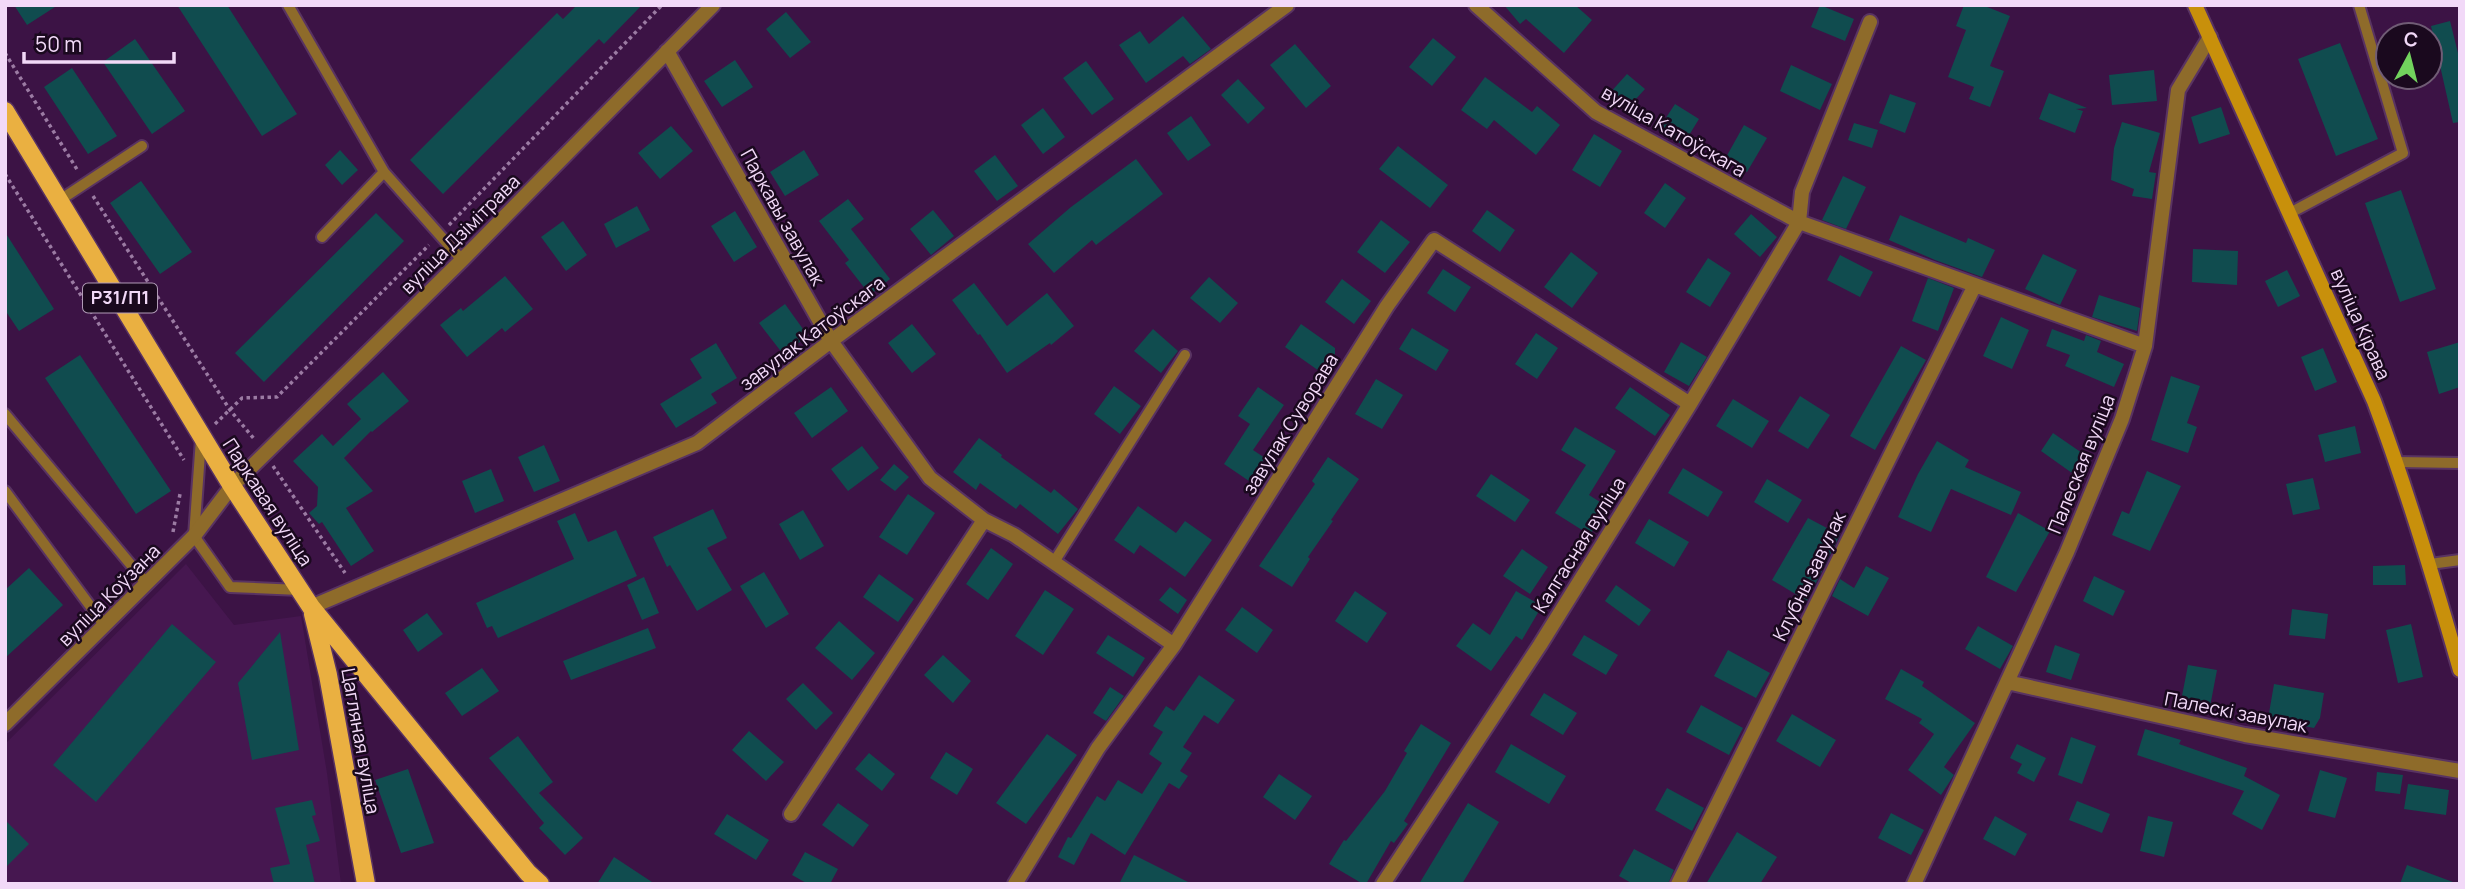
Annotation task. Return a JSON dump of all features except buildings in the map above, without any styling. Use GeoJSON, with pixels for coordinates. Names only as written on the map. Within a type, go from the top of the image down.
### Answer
{"type":"FeatureCollection","features":[{"type":"Feature","properties":{"kind":"main road","name":"вуліца Кірава"},"geometry":{"type":"LineString","coordinates":[[2195,5],[2374,401],[2430,564],[2460,670]]}},
{"type":"Feature","properties":{"kind":"main road","name":"Паркавая вуліца"},"geometry":{"type":"LineString","coordinates":[[5,111],[201,437],[311,607],[527,873],[540,884]]}},
{"type":"Feature","properties":{"kind":"main road","name":"Цагляная вуліца"},"geometry":{"type":"LineString","coordinates":[[311,607],[328,675],[366,884]]}},
{"type":"Feature","properties":{"kind":"street","name":"вуліца Дзімітрава"},"geometry":{"type":"LineString","coordinates":[[232,486],[462,260],[713,5]]}},
{"type":"Feature","properties":{"kind":"street","name":"завулак Катоўскага"},"geometry":{"type":"LineString","coordinates":[[311,607],[697,443],[1287,5]]}},
{"type":"Feature","properties":{"kind":"street","name":"вуліца Катоўскага"},"geometry":{"type":"LineString","coordinates":[[1476,5],[1596,112],[1799,222],[2145,346]]}},
{"type":"Feature","properties":{"kind":"street"},"geometry":{"type":"LineString","coordinates":[[1799,222],[1802,192],[1870,22]]}},
{"type":"Feature","properties":{"kind":"street","name":"Палеская вуліца"},"geometry":{"type":"LineString","coordinates":[[1914,884],[2067,552],[2122,419],[2145,346],[2178,90],[2210,37]]}},
{"type":"Feature","properties":{"kind":"street","name":"Паркавы завулак"},"geometry":{"type":"LineString","coordinates":[[667,51],[831,341],[930,478],[984,520],[1014,535],[1174,645]]}},
{"type":"Feature","properties":{"kind":"street","name":"Калгасная вуліца"},"geometry":{"type":"LineString","coordinates":[[1383,884],[1539,645],[1690,404],[1799,222]]}},
{"type":"Feature","properties":{"kind":"street","name":"завулак Суворава"},"geometry":{"type":"LineString","coordinates":[[1015,884],[1098,748],[1174,645],[1387,306],[1434,240],[1690,404]]}},
{"type":"Feature","properties":{"kind":"street","name":"Клубны завулак"},"geometry":{"type":"LineString","coordinates":[[1678,884],[1975,285]]}},
{"type":"Feature","properties":{"kind":"street","name":"вуліца Коўзана"},"geometry":{"type":"LineString","coordinates":[[5,724],[194,536],[232,486]]}},
{"type":"Feature","properties":{"kind":"street"},"geometry":{"type":"LineString","coordinates":[[791,814],[984,520]]}},
{"type":"Feature","properties":{"kind":"street","name":"Палескі завулак"},"geometry":{"type":"LineString","coordinates":[[2007,682],[2245,735],[2460,771]]}},
{"type":"Feature","properties":{"kind":"lane"},"geometry":{"type":"LineString","coordinates":[[288,5],[384,172],[462,260]]}},
{"type":"Feature","properties":{"kind":"lane"},"geometry":{"type":"LineString","coordinates":[[2290,213],[2403,153],[2359,5]]}},
{"type":"Feature","properties":{"kind":"lane"},"geometry":{"type":"LineString","coordinates":[[60,200],[142,146]]}},
{"type":"Feature","properties":{"kind":"lane"},"geometry":{"type":"LineString","coordinates":[[322,237],[384,172]]}},
{"type":"Feature","properties":{"kind":"lane"},"geometry":{"type":"LineString","coordinates":[[1054,562],[1185,355]]}},
{"type":"Feature","properties":{"kind":"lane"},"geometry":{"type":"LineString","coordinates":[[5,414],[147,584]]}},
{"type":"Feature","properties":{"kind":"lane"},"geometry":{"type":"LineString","coordinates":[[201,437],[194,536],[230,587],[300,590]]}},
{"type":"Feature","properties":{"kind":"lane"},"geometry":{"type":"LineString","coordinates":[[2397,462],[2460,463]]}},
{"type":"Feature","properties":{"kind":"lane"},"geometry":{"type":"LineString","coordinates":[[5,491],[105,626]]}},
{"type":"Feature","properties":{"kind":"lane"},"geometry":{"type":"LineString","coordinates":[[2430,564],[2460,560]]}},
{"type":"Feature","properties":{"kind":"path"},"geometry":{"type":"LineString","coordinates":[[5,53],[230,410],[264,453],[346,575]]}},
{"type":"Feature","properties":{"kind":"path"},"geometry":{"type":"LineString","coordinates":[[5,174],[187,466],[201,437]]}},
{"type":"Feature","properties":{"kind":"path"},"geometry":{"type":"LineString","coordinates":[[172,533],[181,485]]}},
{"type":"Feature","properties":{"kind":"shaded area"},"geometry":{"type":"Polygon","coordinates":[[[186,564],[234,625],[301,616],[327,773],[341,884],[5,884],[5,744],[186,564]]]}}]}
